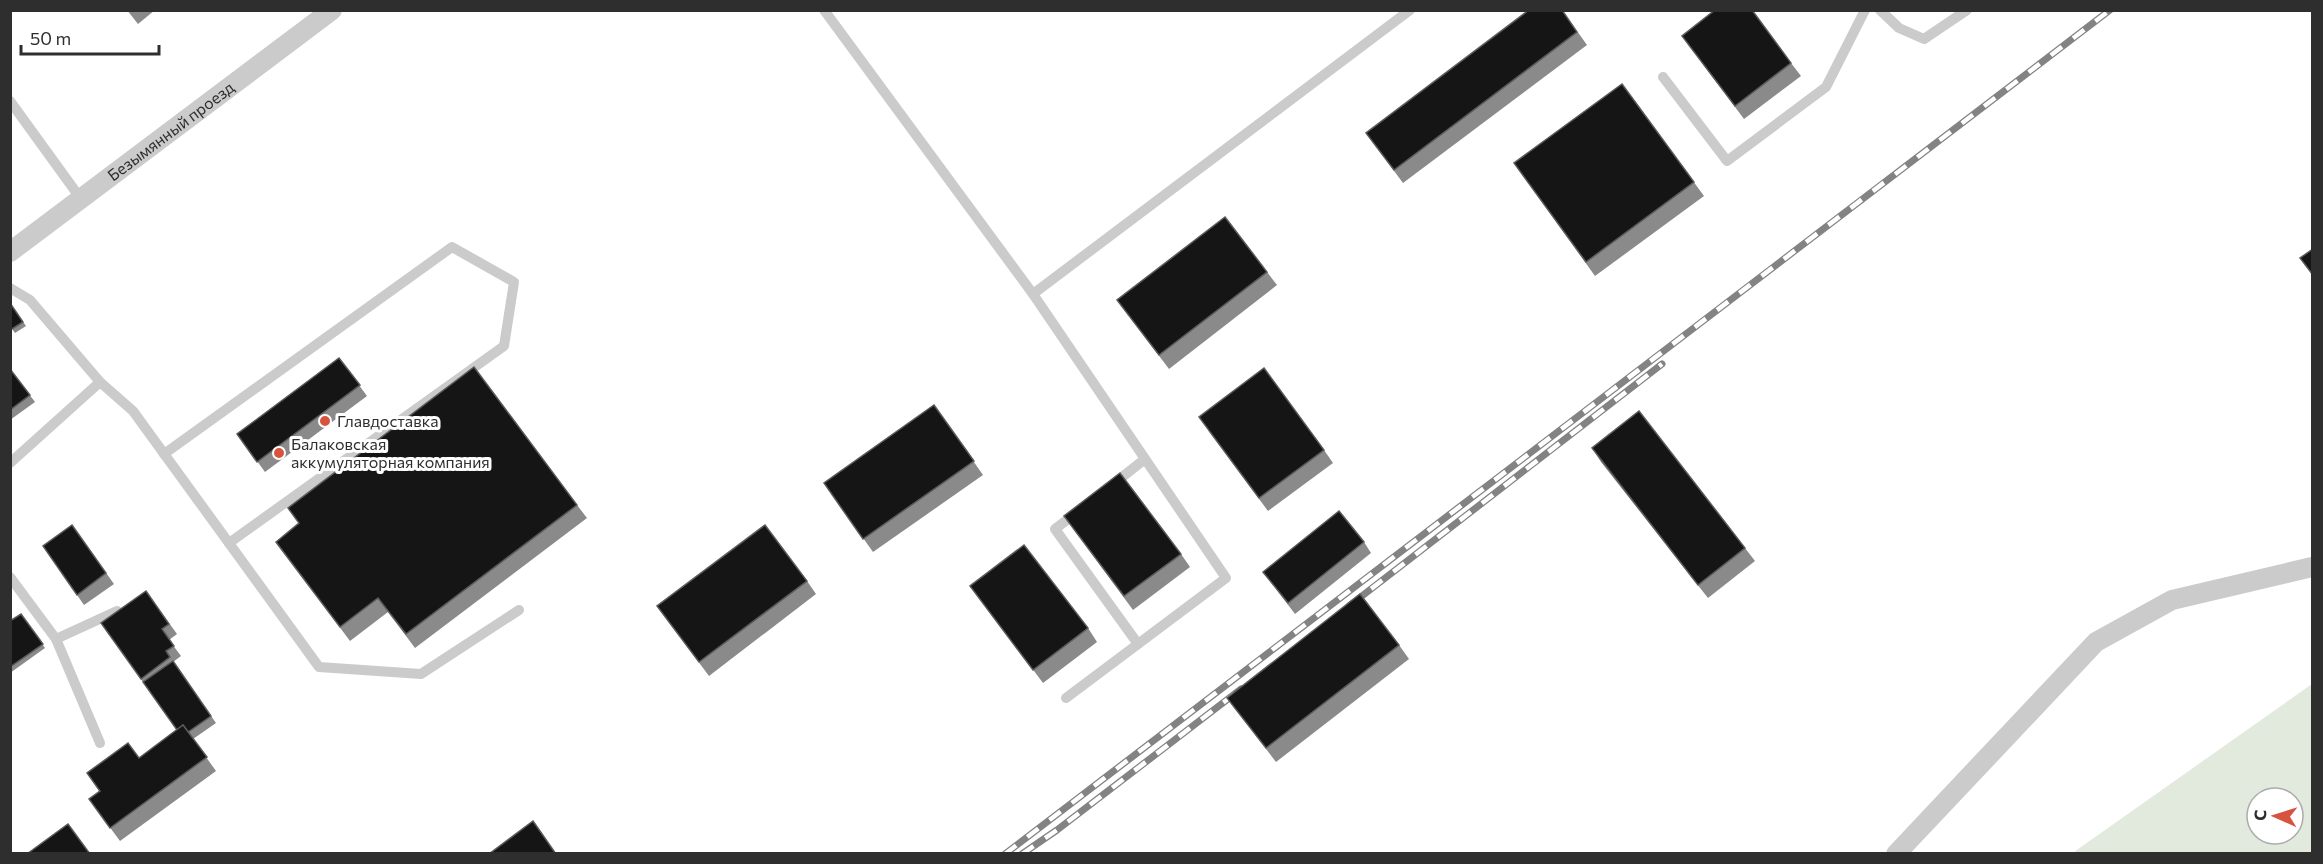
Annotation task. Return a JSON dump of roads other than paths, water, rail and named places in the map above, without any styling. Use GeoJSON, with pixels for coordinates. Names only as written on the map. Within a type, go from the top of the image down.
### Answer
{"type":"FeatureCollection","features":[{"type":"Feature","properties":{"kind":"street","name":"Безымянный проезд"},"geometry":{"type":"LineString","coordinates":[[10,252],[332,10]]}},
{"type":"Feature","properties":{"kind":"street"},"geometry":{"type":"LineString","coordinates":[[1896,854],[2096,642],[2172,600],[2313,567]]}},
{"type":"Feature","properties":{"kind":"lane"},"geometry":{"type":"LineString","coordinates":[[824,10],[1033,294],[1226,578],[1066,698]]}},
{"type":"Feature","properties":{"kind":"lane"},"geometry":{"type":"LineString","coordinates":[[1033,294],[1410,10]]}},
{"type":"Feature","properties":{"kind":"lane"},"geometry":{"type":"LineString","coordinates":[[1663,77],[1727,161],[1826,87],[1865,10]]}},
{"type":"Feature","properties":{"kind":"lane"},"geometry":{"type":"LineString","coordinates":[[1880,10],[1899,28],[1924,39],[1967,10]]}},
{"type":"Feature","properties":{"kind":"lane"},"geometry":{"type":"LineString","coordinates":[[10,100],[81,199]]}},
{"type":"Feature","properties":{"kind":"lane"},"geometry":{"type":"LineString","coordinates":[[164,454],[452,247],[514,282],[504,346],[229,543]]}},
{"type":"Feature","properties":{"kind":"lane"},"geometry":{"type":"LineString","coordinates":[[10,288],[30,300],[100,382],[133,411],[319,667],[421,674],[519,610]]}},
{"type":"Feature","properties":{"kind":"lane"},"geometry":{"type":"LineString","coordinates":[[10,464],[100,382]]}},
{"type":"Feature","properties":{"kind":"lane"},"geometry":{"type":"LineString","coordinates":[[1100,494],[1145,459]]}},
{"type":"Feature","properties":{"kind":"lane"},"geometry":{"type":"LineString","coordinates":[[1082,508],[1055,529],[1138,644]]}},
{"type":"Feature","properties":{"kind":"lane"},"geometry":{"type":"LineString","coordinates":[[10,577],[56,639],[100,743]]}},
{"type":"Feature","properties":{"kind":"lane"},"geometry":{"type":"LineString","coordinates":[[56,639],[117,611]]}},
{"type":"Feature","properties":{"kind":"railway"},"geometry":{"type":"LineString","coordinates":[[1005,854],[2110,10]]}},
{"type":"Feature","properties":{"kind":"railway"},"geometry":{"type":"LineString","coordinates":[[1349,606],[1662,364]]}},
{"type":"Feature","properties":{"kind":"railway"},"geometry":{"type":"LineString","coordinates":[[1022,854],[1057,830],[1241,689]]}},
{"type":"Feature","properties":{"kind":"place","name":"Главдоставка"},"geometry":{"type":"Point","coordinates":[325,421]}},
{"type":"Feature","properties":{"kind":"place","name":"Балаковская аккумуляторная компания"},"geometry":{"type":"Point","coordinates":[279,453]}}]}
